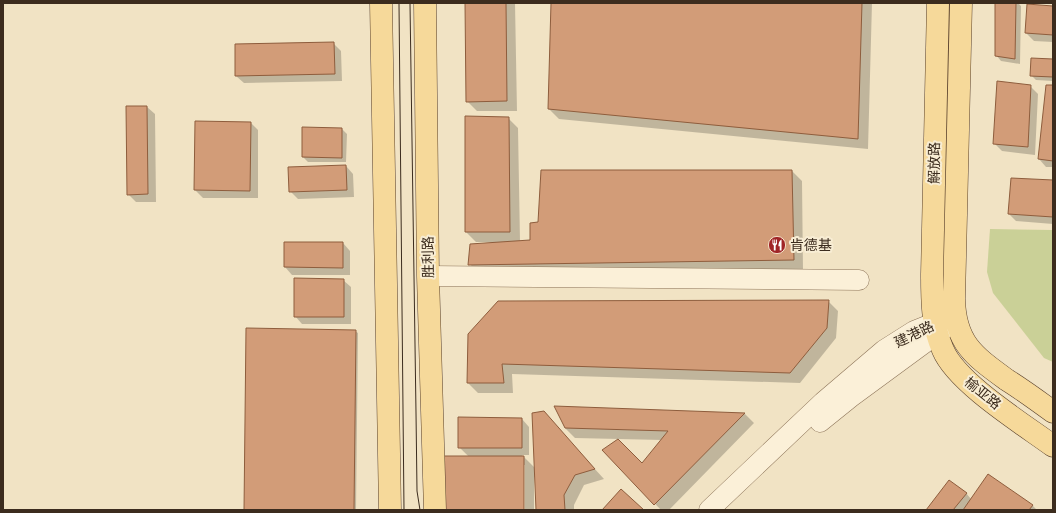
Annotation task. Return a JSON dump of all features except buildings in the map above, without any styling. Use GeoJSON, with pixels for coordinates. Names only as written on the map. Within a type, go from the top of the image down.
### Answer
{"type":"FeatureCollection","features":[{"type":"Feature","properties":{"kind":"main road"},"geometry":{"type":"LineString","coordinates":[[381,3],[390,510]]}},
{"type":"Feature","properties":{"kind":"main road","name":"胜利路"},"geometry":{"type":"LineString","coordinates":[[425,3],[428,276],[435,510]]}},
{"type":"Feature","properties":{"kind":"main road","name":"解放路"},"geometry":{"type":"LineString","coordinates":[[936,329],[932,307],[932,281],[938,3]]}},
{"type":"Feature","properties":{"kind":"main road","name":"解放路"},"geometry":{"type":"LineString","coordinates":[[956,320],[955,281],[961,3]]}},
{"type":"Feature","properties":{"kind":"main road","name":"榆亚路"},"geometry":{"type":"LineString","coordinates":[[956,320],[968,346],[978,358],[1053,412]]}},
{"type":"Feature","properties":{"kind":"main road","name":"榆亚路"},"geometry":{"type":"LineString","coordinates":[[936,329],[943,351],[963,377],[983,394],[1053,446]]}},
{"type":"Feature","properties":{"kind":"street"},"geometry":{"type":"LineString","coordinates":[[428,276],[859,280]]}},
{"type":"Feature","properties":{"kind":"street","name":"建港路"},"geometry":{"type":"LineString","coordinates":[[727,510],[802,437],[826,416],[912,351],[936,329],[956,320]]}},
{"type":"Feature","properties":{"kind":"street","name":"建港路"},"geometry":{"type":"LineString","coordinates":[[709,510],[808,416],[860,370],[896,341],[914,331],[936,329]]}},
{"type":"Feature","properties":{"kind":"green space"},"geometry":{"type":"Polygon","coordinates":[[[990,229],[1053,230],[1053,362],[1044,358],[993,293],[987,272],[990,229]]]}},
{"type":"Feature","properties":{"kind":"tram line"},"geometry":{"type":"LineString","coordinates":[[399,3],[404,510]]}},
{"type":"Feature","properties":{"kind":"tram line"},"geometry":{"type":"LineString","coordinates":[[410,3],[417,491],[420,510]]}},
{"type":"Feature","properties":{"kind":"place","name":"肯德基"},"geometry":{"type":"Point","coordinates":[777,245]}}]}
